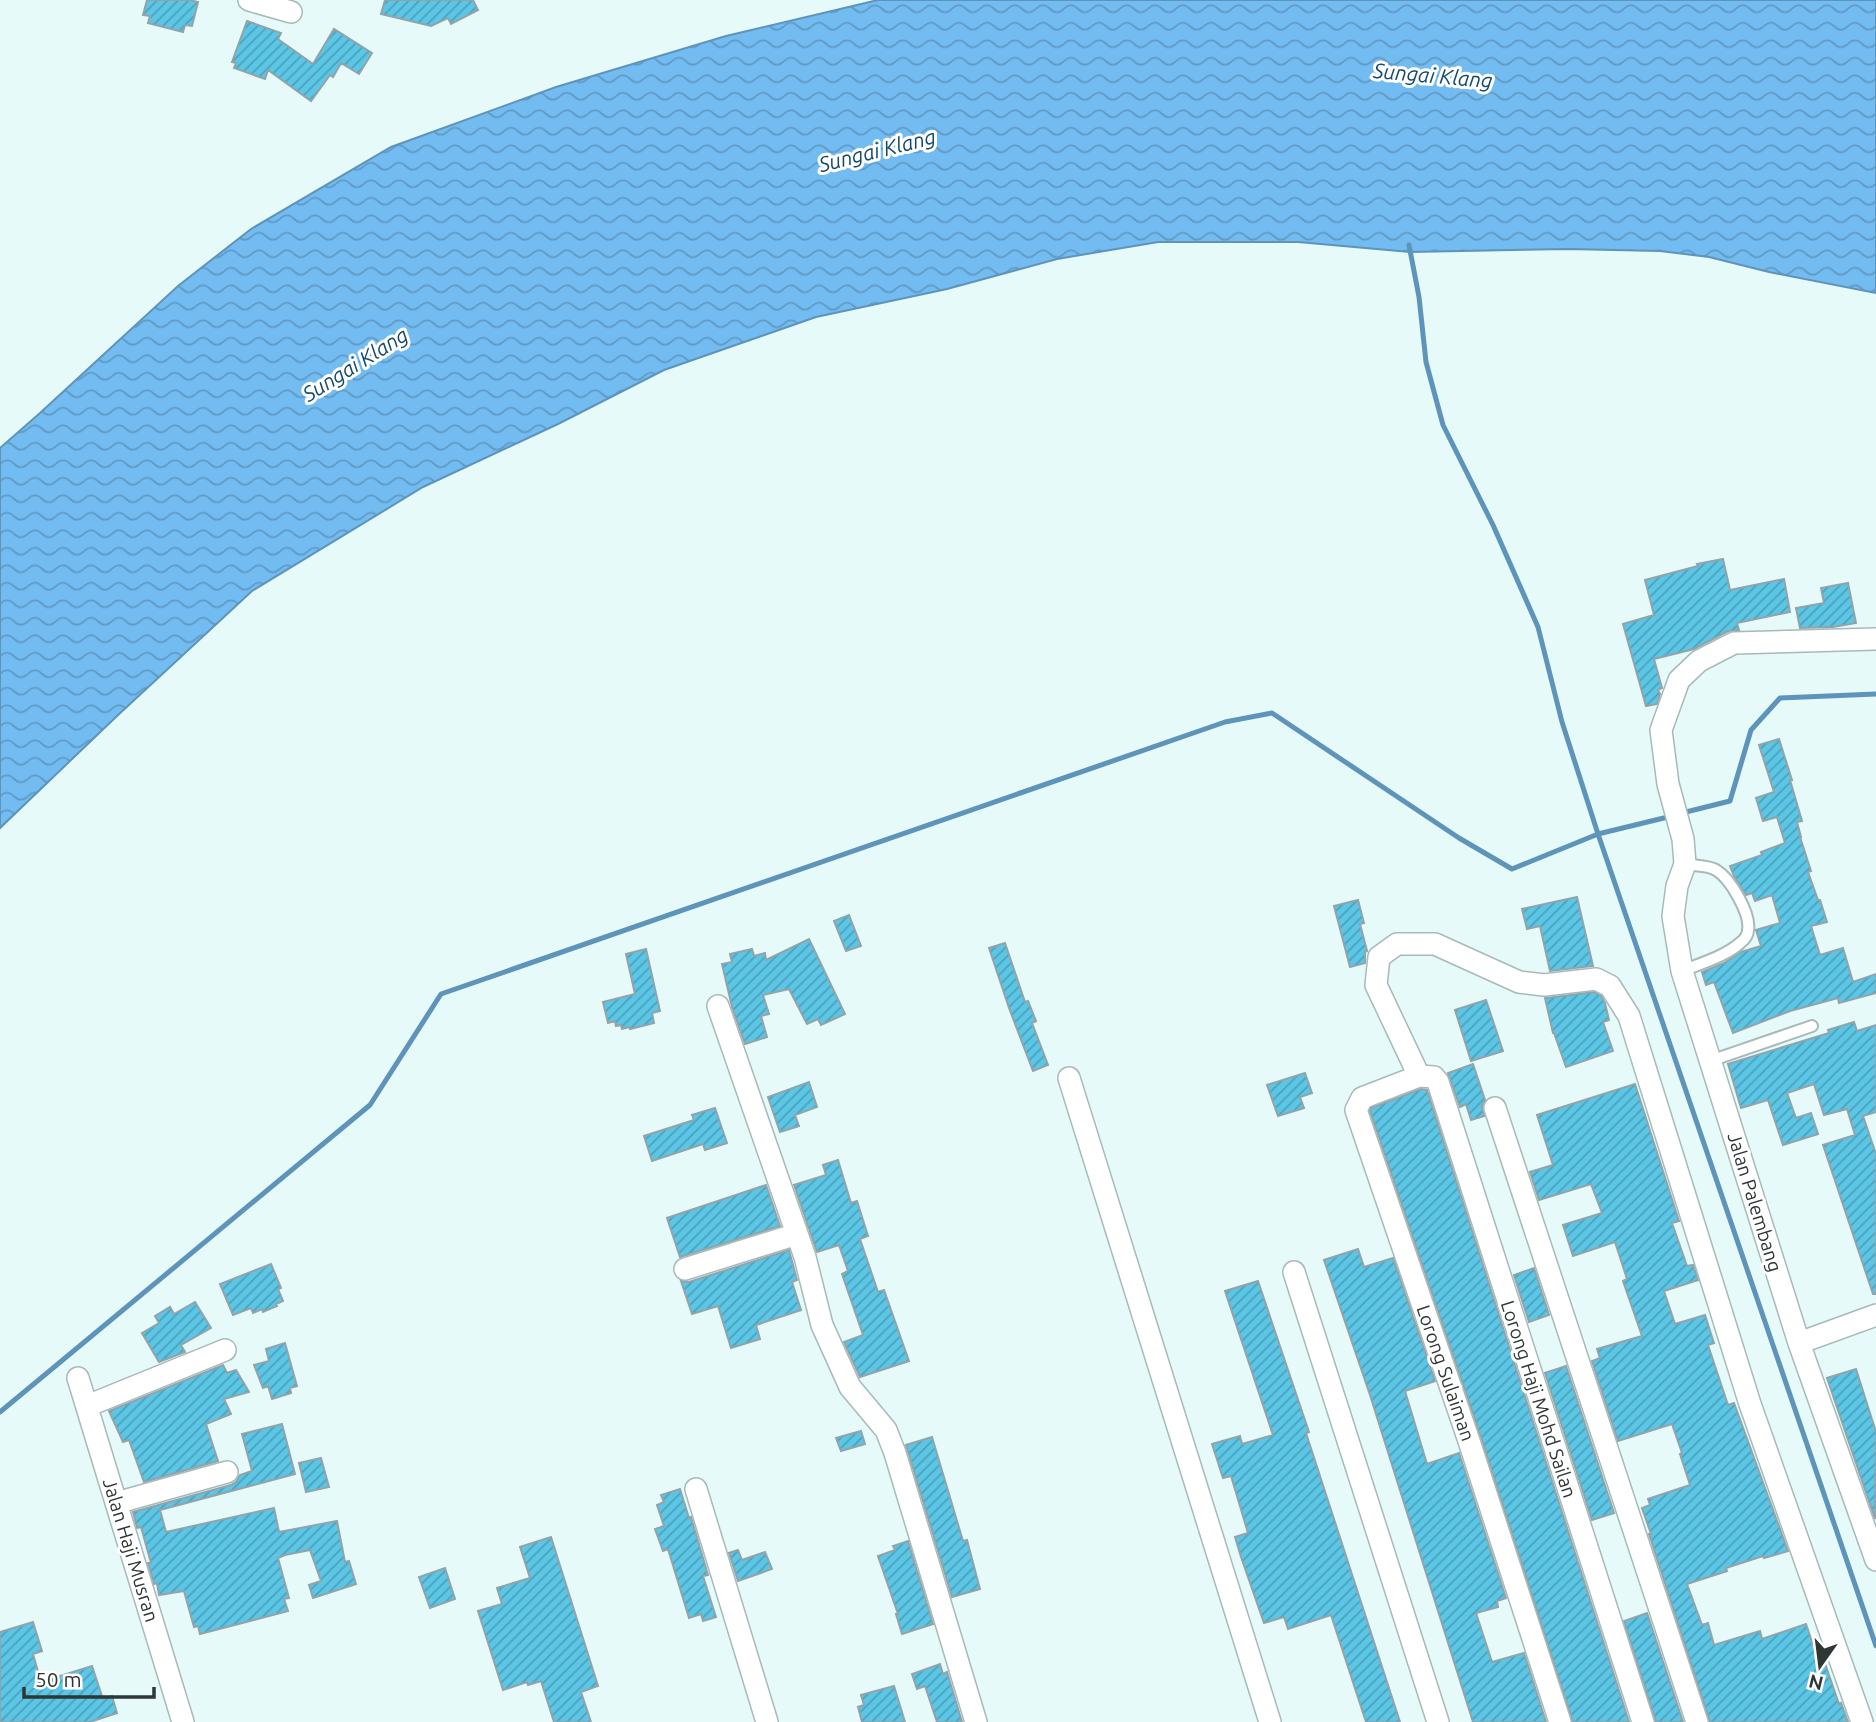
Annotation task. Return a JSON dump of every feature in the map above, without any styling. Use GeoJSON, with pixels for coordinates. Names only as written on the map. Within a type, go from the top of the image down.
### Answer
{"type":"FeatureCollection","features":[{"type":"Feature","properties":{"kind":"street"},"geometry":{"type":"LineString","coordinates":[[250,0],[291,12]]}},
{"type":"Feature","properties":{"kind":"street","name":"Jalan Palembang"},"geometry":{"type":"LineString","coordinates":[[1876,639],[1734,643],[1699,661],[1679,680],[1661,730],[1668,784],[1683,839],[1685,864],[1677,886],[1673,916],[1682,971],[1799,1343],[1876,1560]]}},
{"type":"Feature","properties":{"kind":"street","name":"Lorong Haji Mohd Sailan"},"geometry":{"type":"LineString","coordinates":[[1643,1722],[1438,1082],[1426,1076],[1376,985],[1379,957],[1397,944],[1435,944],[1519,982],[1544,985],[1596,979],[1610,986],[1629,1016],[1750,1404],[1862,1722]]}},
{"type":"Feature","properties":{"kind":"street"},"geometry":{"type":"LineString","coordinates":[[718,1006],[805,1257],[822,1325],[850,1387],[886,1430],[895,1453],[975,1722]]}},
{"type":"Feature","properties":{"kind":"street","name":"Lorong Sulaiman"},"geometry":{"type":"LineString","coordinates":[[1426,1076],[1362,1098],[1356,1110],[1468,1438],[1560,1722]]}},
{"type":"Feature","properties":{"kind":"street"},"geometry":{"type":"LineString","coordinates":[[1069,1078],[1270,1722]]}},
{"type":"Feature","properties":{"kind":"street"},"geometry":{"type":"LineString","coordinates":[[1495,1108],[1697,1722]]}},
{"type":"Feature","properties":{"kind":"street"},"geometry":{"type":"LineString","coordinates":[[685,1269],[797,1234]]}},
{"type":"Feature","properties":{"kind":"street"},"geometry":{"type":"LineString","coordinates":[[1294,1272],[1438,1722]]}},
{"type":"Feature","properties":{"kind":"street"},"geometry":{"type":"LineString","coordinates":[[1799,1343],[1876,1315]]}},
{"type":"Feature","properties":{"kind":"street"},"geometry":{"type":"LineString","coordinates":[[87,1406],[225,1350]]}},
{"type":"Feature","properties":{"kind":"street","name":"Jalan Haji Musran"},"geometry":{"type":"LineString","coordinates":[[78,1378],[183,1722]]}},
{"type":"Feature","properties":{"kind":"street"},"geometry":{"type":"LineString","coordinates":[[116,1503],[227,1472]]}},
{"type":"Feature","properties":{"kind":"street"},"geometry":{"type":"LineString","coordinates":[[696,1489],[767,1722]]}},
{"type":"Feature","properties":{"kind":"lane"},"geometry":{"type":"LineString","coordinates":[[1682,971],[1740,944],[1748,933],[1749,924],[1744,908],[1726,878],[1715,869],[1685,864]]}},
{"type":"Feature","properties":{"kind":"lane"},"geometry":{"type":"LineString","coordinates":[[1710,1061],[1812,1026]]}},
{"type":"Feature","properties":{"kind":"water","name":"Sungai Klang"},"geometry":{"type":"Polygon","coordinates":[[[878,0],[1876,0],[1876,293],[1709,257],[1660,251],[1568,249],[1410,252],[1298,242],[1158,242],[1057,259],[947,289],[816,317],[664,370],[558,424],[423,487],[252,591],[0,828],[0,448],[178,286],[251,229],[391,147],[556,87],[726,36],[878,0]]]}},
{"type":"Feature","properties":{"kind":"building"},"geometry":{"type":"Polygon","coordinates":[[[147,0],[198,2],[192,26],[185,25],[183,32],[148,23],[150,16],[143,15],[147,0]]]}},
{"type":"Feature","properties":{"kind":"building"},"geometry":{"type":"Polygon","coordinates":[[[385,0],[473,0],[478,10],[451,24],[448,18],[431,26],[381,14],[385,0]]]}},
{"type":"Feature","properties":{"kind":"building"},"geometry":{"type":"Polygon","coordinates":[[[247,21],[281,33],[278,39],[313,64],[334,29],[372,53],[359,74],[341,63],[333,77],[330,75],[311,101],[268,70],[265,79],[234,68],[236,63],[232,62],[247,21]]]}},
{"type":"Feature","properties":{"kind":"building"},"geometry":{"type":"Polygon","coordinates":[[[1723,559],[1730,590],[1784,579],[1790,612],[1737,623],[1739,630],[1728,631],[1694,649],[1654,659],[1662,688],[1658,690],[1660,694],[1657,704],[1646,706],[1623,624],[1654,615],[1645,580],[1723,559]]]}},
{"type":"Feature","properties":{"kind":"building"},"geometry":{"type":"Polygon","coordinates":[[[1848,583],[1856,623],[1800,628],[1796,608],[1824,603],[1821,588],[1848,583]]]}},
{"type":"Feature","properties":{"kind":"building"},"geometry":{"type":"Polygon","coordinates":[[[1779,739],[1802,821],[1797,822],[1811,871],[1808,872],[1827,922],[1811,926],[1820,955],[1843,948],[1853,982],[1876,974],[1876,993],[1839,1003],[1838,998],[1790,1011],[1733,1033],[1714,982],[1706,985],[1702,972],[1741,952],[1761,946],[1756,930],[1780,923],[1772,895],[1755,901],[1752,893],[1746,895],[1730,866],[1762,855],[1761,852],[1785,843],[1777,817],[1763,821],[1756,798],[1774,792],[1759,745],[1779,739]]]}},
{"type":"Feature","properties":{"kind":"building"},"geometry":{"type":"Polygon","coordinates":[[[1577,897],[1593,966],[1550,971],[1540,926],[1527,929],[1522,909],[1577,897]]]}},
{"type":"Feature","properties":{"kind":"building"},"geometry":{"type":"Polygon","coordinates":[[[1358,900],[1364,923],[1360,924],[1367,951],[1365,963],[1350,967],[1334,906],[1358,900]]]}},
{"type":"Feature","properties":{"kind":"building"},"geometry":{"type":"Polygon","coordinates":[[[849,915],[861,946],[846,951],[834,921],[849,915]]]}},
{"type":"Feature","properties":{"kind":"building"},"geometry":{"type":"Polygon","coordinates":[[[809,939],[845,1014],[821,1025],[818,1019],[807,1024],[789,989],[763,995],[769,1014],[761,1016],[767,1037],[745,1044],[732,1007],[722,964],[732,962],[730,954],[752,949],[754,956],[765,953],[766,960],[809,939]]]}},
{"type":"Feature","properties":{"kind":"building"},"geometry":{"type":"Polygon","coordinates":[[[1005,943],[1025,1002],[1028,1001],[1036,1021],[1032,1023],[1048,1065],[1033,1071],[989,948],[1005,943]]]}},
{"type":"Feature","properties":{"kind":"building"},"geometry":{"type":"Polygon","coordinates":[[[646,949],[660,1011],[652,1013],[654,1023],[622,1029],[621,1025],[616,1026],[615,1021],[608,1023],[603,1002],[635,994],[626,954],[646,949]]]}},
{"type":"Feature","properties":{"kind":"building"},"geometry":{"type":"Polygon","coordinates":[[[1594,992],[1601,996],[1605,1003],[1609,1020],[1603,1022],[1613,1051],[1566,1067],[1553,1033],[1545,998],[1594,992]]]}},
{"type":"Feature","properties":{"kind":"building"},"geometry":{"type":"Polygon","coordinates":[[[1486,1000],[1503,1051],[1471,1061],[1455,1010],[1486,1000]]]}},
{"type":"Feature","properties":{"kind":"building"},"geometry":{"type":"Polygon","coordinates":[[[1854,1022],[1857,1031],[1876,1025],[1876,1112],[1863,1116],[1876,1154],[1876,1294],[1873,1294],[1823,1145],[1855,1135],[1847,1109],[1824,1115],[1814,1084],[1787,1093],[1796,1118],[1811,1113],[1818,1134],[1783,1145],[1768,1100],[1741,1108],[1728,1064],[1829,1033],[1828,1030],[1854,1022]]]}},
{"type":"Feature","properties":{"kind":"building"},"geometry":{"type":"Polygon","coordinates":[[[1473,1064],[1485,1100],[1482,1106],[1484,1116],[1471,1120],[1466,1104],[1460,1107],[1448,1073],[1473,1064]]]}},
{"type":"Feature","properties":{"kind":"building"},"geometry":{"type":"Polygon","coordinates":[[[1305,1073],[1312,1093],[1300,1097],[1304,1108],[1278,1116],[1267,1085],[1305,1073]]]}},
{"type":"Feature","properties":{"kind":"building"},"geometry":{"type":"Polygon","coordinates":[[[809,1082],[817,1107],[795,1115],[799,1126],[780,1132],[768,1097],[809,1082]]]}},
{"type":"Feature","properties":{"kind":"building"},"geometry":{"type":"Polygon","coordinates":[[[1635,1084],[1679,1221],[1672,1223],[1687,1266],[1693,1265],[1698,1280],[1664,1291],[1675,1324],[1705,1315],[1714,1343],[1708,1345],[1728,1405],[1734,1403],[1788,1551],[1726,1568],[1727,1571],[1687,1584],[1702,1625],[1708,1623],[1714,1645],[1760,1631],[1762,1639],[1806,1624],[1813,1645],[1818,1643],[1848,1722],[1710,1722],[1642,1508],[1650,1505],[1648,1499],[1690,1485],[1680,1454],[1682,1453],[1672,1424],[1618,1441],[1592,1361],[1600,1358],[1597,1349],[1642,1336],[1623,1281],[1627,1279],[1615,1242],[1573,1256],[1563,1225],[1602,1213],[1591,1184],[1539,1200],[1530,1172],[1553,1165],[1537,1115],[1635,1084]]]}},
{"type":"Feature","properties":{"kind":"building"},"geometry":{"type":"Polygon","coordinates":[[[1421,1089],[1427,1090],[1629,1722],[1573,1722],[1480,1434],[1370,1111],[1371,1108],[1421,1089]]]}},
{"type":"Feature","properties":{"kind":"building"},"geometry":{"type":"Polygon","coordinates":[[[715,1108],[727,1143],[705,1150],[703,1144],[652,1161],[644,1136],[694,1120],[692,1115],[715,1108]]]}},
{"type":"Feature","properties":{"kind":"building"},"geometry":{"type":"Polygon","coordinates":[[[838,1160],[851,1203],[857,1201],[868,1236],[860,1239],[878,1292],[884,1290],[909,1361],[860,1377],[844,1342],[863,1335],[842,1274],[848,1271],[839,1245],[817,1252],[794,1185],[826,1175],[823,1165],[838,1160]]]}},
{"type":"Feature","properties":{"kind":"building"},"geometry":{"type":"Polygon","coordinates":[[[766,1185],[780,1226],[680,1257],[667,1218],[766,1185]]]}},
{"type":"Feature","properties":{"kind":"building"},"geometry":{"type":"Polygon","coordinates":[[[1358,1249],[1364,1267],[1393,1258],[1435,1381],[1405,1391],[1427,1464],[1459,1453],[1506,1598],[1497,1601],[1498,1607],[1476,1613],[1492,1662],[1524,1653],[1546,1722],[1473,1722],[1370,1395],[1324,1260],[1358,1249]]]}},
{"type":"Feature","properties":{"kind":"building"},"geometry":{"type":"Polygon","coordinates":[[[789,1250],[797,1280],[792,1282],[801,1310],[756,1325],[760,1339],[731,1348],[718,1306],[692,1314],[681,1281],[689,1282],[789,1250]]]}},
{"type":"Feature","properties":{"kind":"building"},"geometry":{"type":"Polygon","coordinates":[[[271,1264],[281,1288],[278,1289],[283,1301],[263,1312],[262,1309],[253,1313],[251,1308],[233,1315],[220,1284],[271,1264]]]}},
{"type":"Feature","properties":{"kind":"building"},"geometry":{"type":"Polygon","coordinates":[[[1534,1268],[1549,1315],[1529,1322],[1514,1275],[1534,1268]]]}},
{"type":"Feature","properties":{"kind":"building"},"geometry":{"type":"Polygon","coordinates":[[[1258,1281],[1309,1432],[1306,1433],[1400,1722],[1366,1722],[1331,1615],[1288,1629],[1284,1617],[1264,1623],[1241,1557],[1235,1537],[1248,1533],[1231,1476],[1223,1478],[1212,1444],[1240,1436],[1242,1444],[1273,1435],[1225,1291],[1258,1281]]]}},
{"type":"Feature","properties":{"kind":"building"},"geometry":{"type":"Polygon","coordinates":[[[195,1302],[211,1328],[181,1345],[185,1352],[159,1362],[142,1333],[159,1323],[155,1316],[170,1307],[174,1314],[195,1302]]]}},
{"type":"Feature","properties":{"kind":"building"},"geometry":{"type":"Polygon","coordinates":[[[285,1343],[297,1386],[290,1388],[291,1393],[272,1399],[268,1386],[263,1388],[254,1365],[269,1361],[266,1349],[285,1343]]]}},
{"type":"Feature","properties":{"kind":"building"},"geometry":{"type":"Polygon","coordinates":[[[223,1365],[227,1373],[236,1370],[249,1392],[224,1399],[231,1414],[206,1424],[218,1461],[144,1482],[129,1440],[123,1442],[109,1411],[223,1365]]]}},
{"type":"Feature","properties":{"kind":"building"},"geometry":{"type":"Polygon","coordinates":[[[1566,1366],[1614,1513],[1592,1520],[1545,1373],[1566,1366]]]}},
{"type":"Feature","properties":{"kind":"building"},"geometry":{"type":"Polygon","coordinates":[[[1856,1369],[1876,1432],[1875,1519],[1827,1378],[1856,1369]]]}},
{"type":"Feature","properties":{"kind":"building"},"geometry":{"type":"Polygon","coordinates":[[[282,1424],[295,1474],[160,1510],[166,1532],[274,1508],[279,1532],[337,1521],[345,1562],[349,1561],[356,1584],[313,1598],[309,1585],[321,1581],[310,1550],[285,1555],[278,1558],[289,1598],[284,1599],[288,1611],[200,1634],[198,1626],[194,1627],[184,1591],[159,1595],[148,1563],[151,1563],[141,1527],[137,1528],[133,1512],[231,1485],[240,1475],[252,1471],[242,1434],[282,1424]]]}},
{"type":"Feature","properties":{"kind":"building"},"geometry":{"type":"Polygon","coordinates":[[[861,1431],[865,1444],[841,1451],[836,1438],[861,1431]]]}},
{"type":"Feature","properties":{"kind":"building"},"geometry":{"type":"Polygon","coordinates":[[[932,1437],[963,1541],[967,1540],[980,1589],[952,1597],[906,1445],[932,1437]]]}},
{"type":"Feature","properties":{"kind":"building"},"geometry":{"type":"Polygon","coordinates":[[[321,1458],[329,1487],[306,1492],[299,1463],[321,1458]]]}},
{"type":"Feature","properties":{"kind":"building"},"geometry":{"type":"Polygon","coordinates":[[[680,1489],[708,1575],[703,1576],[716,1617],[703,1621],[701,1614],[689,1618],[668,1549],[663,1551],[655,1529],[664,1526],[657,1505],[664,1502],[661,1495],[680,1489]]]}},
{"type":"Feature","properties":{"kind":"building"},"geometry":{"type":"Polygon","coordinates":[[[551,1537],[598,1686],[581,1692],[591,1722],[554,1722],[541,1681],[528,1685],[527,1682],[503,1690],[478,1611],[502,1604],[497,1588],[530,1578],[520,1547],[551,1537]]]}},
{"type":"Feature","properties":{"kind":"building"},"geometry":{"type":"Polygon","coordinates":[[[908,1541],[933,1624],[902,1634],[878,1556],[895,1550],[893,1546],[908,1541]]]}},
{"type":"Feature","properties":{"kind":"building"},"geometry":{"type":"Polygon","coordinates":[[[738,1550],[742,1560],[765,1552],[772,1569],[738,1581],[729,1553],[738,1550]]]}},
{"type":"Feature","properties":{"kind":"building"},"geometry":{"type":"Polygon","coordinates":[[[445,1568],[455,1599],[430,1608],[419,1577],[445,1568]]]}},
{"type":"Feature","properties":{"kind":"building"},"geometry":{"type":"Polygon","coordinates":[[[1647,1613],[1683,1722],[1656,1722],[1624,1621],[1647,1613]]]}},
{"type":"Feature","properties":{"kind":"building"},"geometry":{"type":"Polygon","coordinates":[[[33,1622],[42,1651],[33,1654],[41,1682],[92,1666],[103,1699],[112,1696],[117,1713],[90,1722],[0,1722],[0,1632],[33,1622]]]}},
{"type":"Feature","properties":{"kind":"building"},"geometry":{"type":"Polygon","coordinates":[[[940,1664],[943,1674],[947,1672],[962,1722],[937,1722],[925,1686],[917,1689],[912,1674],[940,1664]]]}},
{"type":"Feature","properties":{"kind":"building"},"geometry":{"type":"Polygon","coordinates":[[[894,1686],[905,1722],[862,1722],[858,1707],[864,1705],[861,1695],[894,1686]]]}},
{"type":"Feature","properties":{"kind":"waterway"},"geometry":{"type":"LineString","coordinates":[[1409,245],[1419,297],[1426,362],[1443,425],[1493,525],[1538,627],[1562,722],[1598,834],[1876,1646]]}},
{"type":"Feature","properties":{"kind":"waterway"},"geometry":{"type":"LineString","coordinates":[[1682,813],[1730,801],[1751,730],[1780,698],[1876,694]]}},
{"type":"Feature","properties":{"kind":"waterway"},"geometry":{"type":"LineString","coordinates":[[0,1412],[370,1105],[441,994],[1225,722],[1272,713],[1459,838],[1512,869],[1598,834],[1672,816]]}}]}
